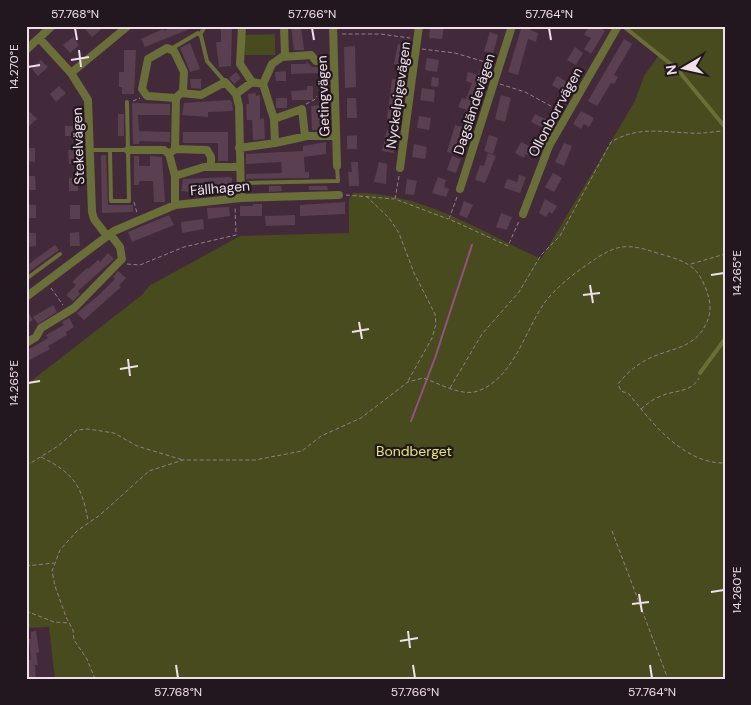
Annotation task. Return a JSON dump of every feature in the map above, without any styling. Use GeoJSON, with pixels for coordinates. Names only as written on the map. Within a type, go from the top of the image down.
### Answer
{"type":"FeatureCollection","features":[{"type":"Feature","properties":{"kind":"street"},"geometry":{"type":"LineString","coordinates":[[26,50],[52,26]]}},
{"type":"Feature","properties":{"kind":"street"},"geometry":{"type":"LineString","coordinates":[[71,73],[128,26]]}},
{"type":"Feature","properties":{"kind":"street"},"geometry":{"type":"LineString","coordinates":[[242,26],[240,64],[252,82],[263,84]]}},
{"type":"Feature","properties":{"kind":"street"},"geometry":{"type":"LineString","coordinates":[[284,26],[285,56]]}},
{"type":"Feature","properties":{"kind":"street","name":"Nyckelpigevägen"},"geometry":{"type":"LineString","coordinates":[[400,168],[420,26]]}},
{"type":"Feature","properties":{"kind":"street","name":"Dagsländevägen"},"geometry":{"type":"LineString","coordinates":[[460,190],[512,26]]}},
{"type":"Feature","properties":{"kind":"street","name":"Ollonborrvägen"},"geometry":{"type":"LineString","coordinates":[[523,214],[548,146],[618,26]]}},
{"type":"Feature","properties":{"kind":"street","name":"Getingvägen"},"geometry":{"type":"LineString","coordinates":[[333,30],[337,166]]}},
{"type":"Feature","properties":{"kind":"street","name":"Stekelvägen"},"geometry":{"type":"LineString","coordinates":[[39,38],[71,73],[88,100],[92,150],[92,212],[94,219],[109,235]]}},
{"type":"Feature","properties":{"kind":"street"},"geometry":{"type":"LineString","coordinates":[[175,205],[175,176],[172,151],[179,95],[184,72],[171,49],[163,49],[148,59],[142,89],[144,94],[179,95],[201,95],[225,82],[236,94],[239,106],[240,167],[238,198]]}},
{"type":"Feature","properties":{"kind":"street"},"geometry":{"type":"LineString","coordinates":[[275,143],[274,119],[263,84],[272,64],[285,56],[311,55],[316,61]]}},
{"type":"Feature","properties":{"kind":"street"},"geometry":{"type":"LineString","coordinates":[[236,94],[252,82]]}},
{"type":"Feature","properties":{"kind":"street"},"geometry":{"type":"LineString","coordinates":[[274,119],[302,109],[305,136]]}},
{"type":"Feature","properties":{"kind":"street"},"geometry":{"type":"LineString","coordinates":[[239,148],[275,143],[305,136],[336,136]]}},
{"type":"Feature","properties":{"kind":"street"},"geometry":{"type":"LineString","coordinates":[[128,150],[207,150],[211,157],[211,166]]}},
{"type":"Feature","properties":{"kind":"street"},"geometry":{"type":"LineString","coordinates":[[175,176],[211,166],[240,167]]}},
{"type":"Feature","properties":{"kind":"street","name":"Fällhagen"},"geometry":{"type":"LineString","coordinates":[[26,297],[109,235],[175,205],[238,198],[339,195]]}},
{"type":"Feature","properties":{"kind":"street"},"geometry":{"type":"LineString","coordinates":[[26,343],[36,337],[41,328],[74,308],[122,259],[120,247],[109,235]]}},
{"type":"Feature","properties":{"kind":"lane"},"geometry":{"type":"LineString","coordinates":[[205,26],[200,34],[207,61],[225,82]]}},
{"type":"Feature","properties":{"kind":"lane"},"geometry":{"type":"LineString","coordinates":[[623,26],[677,69],[725,129]]}},
{"type":"Feature","properties":{"kind":"lane"},"geometry":{"type":"LineString","coordinates":[[171,49],[198,33],[200,34]]}},
{"type":"Feature","properties":{"kind":"lane"},"geometry":{"type":"LineString","coordinates":[[110,150],[111,201],[129,201],[127,102]]}},
{"type":"Feature","properties":{"kind":"lane"},"geometry":{"type":"LineString","coordinates":[[92,150],[128,150]]}},
{"type":"Feature","properties":{"kind":"lane"},"geometry":{"type":"LineString","coordinates":[[245,184],[338,181],[337,166]]}},
{"type":"Feature","properties":{"kind":"lane"},"geometry":{"type":"LineString","coordinates":[[26,279],[60,254]]}},
{"type":"Feature","properties":{"kind":"lane"},"geometry":{"type":"LineString","coordinates":[[700,373],[725,339]]}},
{"type":"Feature","properties":{"kind":"path"},"geometry":{"type":"LineString","coordinates":[[333,30],[418,39]]}},
{"type":"Feature","properties":{"kind":"path"},"geometry":{"type":"LineString","coordinates":[[417,48],[455,53],[500,66]]}},
{"type":"Feature","properties":{"kind":"path"},"geometry":{"type":"LineString","coordinates":[[495,82],[525,92],[566,114]]}},
{"type":"Feature","properties":{"kind":"path"},"geometry":{"type":"LineString","coordinates":[[127,102],[135,101],[144,94]]}},
{"type":"Feature","properties":{"kind":"path"},"geometry":{"type":"LineString","coordinates":[[302,109],[317,96]]}},
{"type":"Feature","properties":{"kind":"path"},"geometry":{"type":"LineString","coordinates":[[450,388],[482,334],[519,292],[541,255],[560,236],[612,142],[624,134],[657,130],[692,133],[725,129]]}},
{"type":"Feature","properties":{"kind":"path"},"geometry":{"type":"LineString","coordinates":[[395,199],[400,168]]}},
{"type":"Feature","properties":{"kind":"path"},"geometry":{"type":"LineString","coordinates":[[449,219],[460,190]]}},
{"type":"Feature","properties":{"kind":"path"},"geometry":{"type":"LineString","coordinates":[[339,195],[395,199],[449,219],[508,246],[523,214]]}},
{"type":"Feature","properties":{"kind":"path"},"geometry":{"type":"LineString","coordinates":[[366,196],[389,218],[399,233],[414,273],[434,314],[436,324],[432,338],[408,382]]}},
{"type":"Feature","properties":{"kind":"path"},"geometry":{"type":"LineString","coordinates":[[122,259],[128,264],[136,266],[184,247],[236,235],[238,198]]}},
{"type":"Feature","properties":{"kind":"path"},"geometry":{"type":"LineString","coordinates":[[129,201],[135,203],[139,220]]}},
{"type":"Feature","properties":{"kind":"path"},"geometry":{"type":"LineString","coordinates":[[26,466],[58,446],[77,430],[88,429],[114,433],[137,446],[184,460],[255,460],[302,451],[321,436],[361,418],[408,382],[424,378],[465,392],[477,391],[498,377],[508,366],[546,300],[560,285],[613,248],[638,246],[690,264],[698,271],[710,296],[712,308],[709,318],[690,345],[648,359],[627,374],[618,384],[621,390],[629,394],[673,444],[707,460],[725,463]]}},
{"type":"Feature","properties":{"kind":"path"},"geometry":{"type":"LineString","coordinates":[[690,264],[725,254]]}},
{"type":"Feature","properties":{"kind":"path"},"geometry":{"type":"LineString","coordinates":[[46,282],[68,312]]}},
{"type":"Feature","properties":{"kind":"path"},"geometry":{"type":"LineString","coordinates":[[641,409],[662,395],[682,391],[694,386],[699,380],[700,373]]}},
{"type":"Feature","properties":{"kind":"path"},"geometry":{"type":"LineString","coordinates":[[41,457],[64,470],[81,490],[88,522]]}},
{"type":"Feature","properties":{"kind":"path"},"geometry":{"type":"LineString","coordinates":[[94,679],[87,659],[74,640],[73,630],[54,586],[52,571],[54,563],[68,540],[88,522],[100,515],[149,471],[184,460]]}},
{"type":"Feature","properties":{"kind":"path"},"geometry":{"type":"LineString","coordinates":[[612,531],[668,679]]}},
{"type":"Feature","properties":{"kind":"path"},"geometry":{"type":"LineString","coordinates":[[26,566],[54,563]]}},
{"type":"Feature","properties":{"kind":"path"},"geometry":{"type":"LineString","coordinates":[[26,612],[54,622],[69,622]]}},
{"type":"Feature","properties":{"kind":"green space","name":"Bondberget"},"geometry":{"type":"Polygon","coordinates":[[[620,26],[725,26],[725,679],[55,679],[49,627],[26,628],[26,385],[142,295],[149,286],[240,236],[349,233],[349,199],[353,193],[378,194],[426,206],[450,215],[541,259],[635,101],[644,76],[659,55],[620,26]]]}},
{"type":"Feature","properties":{"kind":"green space"},"geometry":{"type":"Polygon","coordinates":[[[275,34],[275,55],[245,55],[244,35],[275,34]]]}},
{"type":"Feature","properties":{"kind":"building"},"geometry":{"type":"Polygon","coordinates":[[[89,26],[105,26],[92,37],[85,29],[89,26]]]}},
{"type":"Feature","properties":{"kind":"building"},"geometry":{"type":"Polygon","coordinates":[[[175,26],[197,26],[145,47],[141,39],[175,26]]]}},
{"type":"Feature","properties":{"kind":"building"},"geometry":{"type":"Polygon","coordinates":[[[221,26],[232,26],[231,66],[219,67],[216,42],[221,42],[221,26]]]}},
{"type":"Feature","properties":{"kind":"building"},"geometry":{"type":"Polygon","coordinates":[[[291,26],[301,26],[304,50],[294,50],[291,26]]]}},
{"type":"Feature","properties":{"kind":"building"},"geometry":{"type":"Polygon","coordinates":[[[430,26],[444,27],[442,39],[429,38],[430,26]]]}},
{"type":"Feature","properties":{"kind":"building"},"geometry":{"type":"Polygon","coordinates":[[[522,26],[532,26],[530,30],[538,33],[536,42],[528,39],[518,75],[508,72],[522,26]]]}},
{"type":"Feature","properties":{"kind":"building"},"geometry":{"type":"Polygon","coordinates":[[[589,26],[597,26],[605,31],[591,54],[584,49],[591,38],[584,35],[589,26]]]}},
{"type":"Feature","properties":{"kind":"building"},"geometry":{"type":"Polygon","coordinates":[[[490,32],[498,35],[493,54],[484,51],[490,32]]]}},
{"type":"Feature","properties":{"kind":"building"},"geometry":{"type":"Polygon","coordinates":[[[73,37],[79,45],[70,53],[63,45],[73,37]]]}},
{"type":"Feature","properties":{"kind":"building"},"geometry":{"type":"Polygon","coordinates":[[[624,39],[632,44],[614,75],[618,77],[614,84],[611,83],[597,106],[588,101],[624,39]]]}},
{"type":"Feature","properties":{"kind":"building"},"geometry":{"type":"Polygon","coordinates":[[[190,43],[200,69],[190,72],[180,48],[190,43]]]}},
{"type":"Feature","properties":{"kind":"building"},"geometry":{"type":"Polygon","coordinates":[[[398,44],[407,46],[406,66],[394,64],[398,44]]]}},
{"type":"Feature","properties":{"kind":"building"},"geometry":{"type":"Polygon","coordinates":[[[355,46],[356,87],[345,88],[344,47],[355,46]]]}},
{"type":"Feature","properties":{"kind":"building"},"geometry":{"type":"Polygon","coordinates":[[[575,47],[583,53],[576,65],[567,60],[575,47]]]}},
{"type":"Feature","properties":{"kind":"building"},"geometry":{"type":"Polygon","coordinates":[[[124,50],[136,50],[134,94],[122,94],[122,87],[119,87],[119,72],[124,72],[124,50]]]}},
{"type":"Feature","properties":{"kind":"building"},"geometry":{"type":"Polygon","coordinates":[[[427,58],[439,60],[437,72],[425,70],[427,58]]]}},
{"type":"Feature","properties":{"kind":"building"},"geometry":{"type":"Polygon","coordinates":[[[41,60],[48,67],[38,76],[32,69],[41,60]]]}},
{"type":"Feature","properties":{"kind":"building"},"geometry":{"type":"Polygon","coordinates":[[[306,61],[312,67],[326,67],[327,85],[321,85],[321,73],[291,74],[291,64],[306,64],[306,61]]]}},
{"type":"Feature","properties":{"kind":"building"},"geometry":{"type":"Polygon","coordinates":[[[481,67],[488,69],[474,102],[477,103],[466,137],[461,135],[457,155],[447,152],[455,125],[462,127],[468,110],[458,107],[462,98],[466,99],[472,83],[466,81],[468,72],[478,75],[481,67]]]}},
{"type":"Feature","properties":{"kind":"building"},"geometry":{"type":"Polygon","coordinates":[[[286,71],[286,81],[276,81],[275,72],[286,71]]]}},
{"type":"Feature","properties":{"kind":"building"},"geometry":{"type":"Polygon","coordinates":[[[236,72],[241,78],[234,84],[229,78],[236,72]]]}},
{"type":"Feature","properties":{"kind":"building"},"geometry":{"type":"Polygon","coordinates":[[[557,76],[572,85],[567,94],[552,85],[557,76]]]}},
{"type":"Feature","properties":{"kind":"building"},"geometry":{"type":"Polygon","coordinates":[[[432,77],[439,78],[438,87],[431,86],[432,77]]]}},
{"type":"Feature","properties":{"kind":"building"},"geometry":{"type":"Polygon","coordinates":[[[190,79],[201,79],[201,89],[191,88],[190,79]]]}},
{"type":"Feature","properties":{"kind":"building"},"geometry":{"type":"Polygon","coordinates":[[[392,79],[404,80],[399,107],[399,121],[387,120],[392,79]]]}},
{"type":"Feature","properties":{"kind":"building"},"geometry":{"type":"Polygon","coordinates":[[[59,86],[66,93],[56,102],[50,94],[59,86]]]}},
{"type":"Feature","properties":{"kind":"building"},"geometry":{"type":"Polygon","coordinates":[[[307,86],[313,86],[313,100],[292,100],[291,91],[307,90],[307,86]]]}},
{"type":"Feature","properties":{"kind":"building"},"geometry":{"type":"Polygon","coordinates":[[[422,88],[435,90],[434,102],[420,100],[422,88]]]}},
{"type":"Feature","properties":{"kind":"building"},"geometry":{"type":"Polygon","coordinates":[[[256,93],[256,96],[260,95],[260,119],[264,118],[265,139],[253,140],[252,120],[247,120],[246,104],[249,104],[248,94],[256,93]]]}},
{"type":"Feature","properties":{"kind":"building"},"geometry":{"type":"Polygon","coordinates":[[[501,95],[511,98],[505,122],[495,119],[501,95]]]}},
{"type":"Feature","properties":{"kind":"building"},"geometry":{"type":"Polygon","coordinates":[[[276,98],[287,98],[287,108],[276,108],[276,98]]]}},
{"type":"Feature","properties":{"kind":"building"},"geometry":{"type":"Polygon","coordinates":[[[347,98],[356,98],[357,118],[347,118],[347,98]]]}},
{"type":"Feature","properties":{"kind":"building"},"geometry":{"type":"Polygon","coordinates":[[[230,100],[233,111],[208,112],[208,117],[182,115],[184,103],[230,100]]]}},
{"type":"Feature","properties":{"kind":"building"},"geometry":{"type":"Polygon","coordinates":[[[132,103],[170,104],[170,115],[138,115],[139,131],[170,132],[170,142],[139,141],[139,144],[133,144],[132,103]]]}},
{"type":"Feature","properties":{"kind":"building"},"geometry":{"type":"Polygon","coordinates":[[[321,105],[322,130],[312,130],[311,106],[321,105]]]}},
{"type":"Feature","properties":{"kind":"building"},"geometry":{"type":"Polygon","coordinates":[[[581,111],[594,118],[589,127],[584,124],[581,129],[573,124],[581,111]]]}},
{"type":"Feature","properties":{"kind":"building"},"geometry":{"type":"Polygon","coordinates":[[[30,112],[37,119],[26,129],[26,116],[30,112]]]}},
{"type":"Feature","properties":{"kind":"building"},"geometry":{"type":"Polygon","coordinates":[[[118,114],[124,114],[124,136],[118,136],[118,114]]]}},
{"type":"Feature","properties":{"kind":"building"},"geometry":{"type":"Polygon","coordinates":[[[535,114],[550,121],[546,129],[531,122],[535,114]]]}},
{"type":"Feature","properties":{"kind":"building"},"geometry":{"type":"Polygon","coordinates":[[[419,116],[431,118],[429,130],[417,128],[419,116]]]}},
{"type":"Feature","properties":{"kind":"building"},"geometry":{"type":"Polygon","coordinates":[[[65,126],[78,126],[78,136],[65,136],[65,126]]]}},
{"type":"Feature","properties":{"kind":"building"},"geometry":{"type":"Polygon","coordinates":[[[387,130],[395,132],[394,153],[382,151],[387,130]]]}},
{"type":"Feature","properties":{"kind":"building"},"geometry":{"type":"Polygon","coordinates":[[[183,132],[228,132],[228,161],[218,161],[218,143],[183,143],[183,132]]]}},
{"type":"Feature","properties":{"kind":"building"},"geometry":{"type":"Polygon","coordinates":[[[357,135],[357,149],[347,149],[347,136],[357,135]]]}},
{"type":"Feature","properties":{"kind":"building"},"geometry":{"type":"Polygon","coordinates":[[[489,135],[498,138],[493,154],[484,151],[489,135]]]}},
{"type":"Feature","properties":{"kind":"building"},"geometry":{"type":"Polygon","coordinates":[[[326,142],[326,154],[304,157],[305,172],[309,172],[309,178],[246,179],[246,174],[282,173],[281,162],[246,164],[246,154],[303,151],[303,146],[326,142]]]}},
{"type":"Feature","properties":{"kind":"building"},"geometry":{"type":"Polygon","coordinates":[[[521,142],[536,149],[532,157],[525,154],[524,158],[515,153],[521,142]]]}},
{"type":"Feature","properties":{"kind":"building"},"geometry":{"type":"Polygon","coordinates":[[[564,143],[572,146],[564,166],[555,162],[564,143]]]}},
{"type":"Feature","properties":{"kind":"building"},"geometry":{"type":"Polygon","coordinates":[[[414,144],[427,147],[425,159],[412,157],[414,144]]]}},
{"type":"Feature","properties":{"kind":"building"},"geometry":{"type":"Polygon","coordinates":[[[26,148],[35,148],[35,162],[26,161],[26,148]]]}},
{"type":"Feature","properties":{"kind":"building"},"geometry":{"type":"Polygon","coordinates":[[[68,150],[78,150],[78,164],[69,164],[68,150]]]}},
{"type":"Feature","properties":{"kind":"building"},"geometry":{"type":"Polygon","coordinates":[[[488,153],[496,156],[485,183],[475,180],[480,165],[484,166],[488,153]]]}},
{"type":"Feature","properties":{"kind":"building"},"geometry":{"type":"Polygon","coordinates":[[[101,155],[106,155],[108,205],[133,205],[133,212],[102,213],[101,155]]]}},
{"type":"Feature","properties":{"kind":"building"},"geometry":{"type":"Polygon","coordinates":[[[134,156],[139,156],[139,166],[150,166],[150,156],[162,157],[165,202],[154,202],[153,181],[139,181],[139,185],[134,185],[134,156]]]}},
{"type":"Feature","properties":{"kind":"building"},"geometry":{"type":"Polygon","coordinates":[[[452,156],[461,159],[456,173],[447,170],[452,156]]]}},
{"type":"Feature","properties":{"kind":"building"},"geometry":{"type":"Polygon","coordinates":[[[351,162],[358,162],[359,186],[349,186],[348,172],[352,172],[351,162]]]}},
{"type":"Feature","properties":{"kind":"building"},"geometry":{"type":"Polygon","coordinates":[[[379,162],[387,164],[386,184],[374,182],[379,162]]]}},
{"type":"Feature","properties":{"kind":"building"},"geometry":{"type":"Polygon","coordinates":[[[553,173],[562,178],[554,192],[545,187],[553,173]]]}},
{"type":"Feature","properties":{"kind":"building"},"geometry":{"type":"Polygon","coordinates":[[[519,175],[526,177],[520,193],[504,188],[507,179],[517,182],[519,175]]]}},
{"type":"Feature","properties":{"kind":"building"},"geometry":{"type":"Polygon","coordinates":[[[26,176],[35,176],[36,190],[26,190],[26,176]]]}},
{"type":"Feature","properties":{"kind":"building"},"geometry":{"type":"Polygon","coordinates":[[[438,177],[446,180],[444,187],[449,189],[446,197],[432,193],[438,177]]]}},
{"type":"Feature","properties":{"kind":"building"},"geometry":{"type":"Polygon","coordinates":[[[69,178],[78,178],[78,191],[69,191],[69,178]]]}},
{"type":"Feature","properties":{"kind":"building"},"geometry":{"type":"Polygon","coordinates":[[[232,178],[232,187],[207,188],[207,193],[181,191],[183,179],[232,178]]]}},
{"type":"Feature","properties":{"kind":"building"},"geometry":{"type":"Polygon","coordinates":[[[407,179],[417,181],[414,195],[405,194],[407,179]]]}},
{"type":"Feature","properties":{"kind":"building"},"geometry":{"type":"Polygon","coordinates":[[[269,186],[281,186],[282,191],[269,192],[269,186]]]}},
{"type":"Feature","properties":{"kind":"building"},"geometry":{"type":"Polygon","coordinates":[[[309,186],[327,186],[328,190],[309,190],[309,186]]]}},
{"type":"Feature","properties":{"kind":"building"},"geometry":{"type":"Polygon","coordinates":[[[545,199],[557,206],[552,214],[549,212],[546,217],[539,213],[545,199]]]}},
{"type":"Feature","properties":{"kind":"building"},"geometry":{"type":"Polygon","coordinates":[[[464,201],[473,205],[467,218],[459,215],[464,201]]]}},
{"type":"Feature","properties":{"kind":"building"},"geometry":{"type":"Polygon","coordinates":[[[345,202],[345,214],[300,216],[300,205],[345,202]]]}},
{"type":"Feature","properties":{"kind":"building"},"geometry":{"type":"Polygon","coordinates":[[[253,204],[262,204],[262,216],[240,216],[240,206],[253,206],[253,204]]]}},
{"type":"Feature","properties":{"kind":"building"},"geometry":{"type":"Polygon","coordinates":[[[26,205],[36,205],[36,218],[27,218],[26,205]]]}},
{"type":"Feature","properties":{"kind":"building"},"geometry":{"type":"Polygon","coordinates":[[[70,205],[80,205],[80,219],[70,219],[70,205]]]}},
{"type":"Feature","properties":{"kind":"building"},"geometry":{"type":"Polygon","coordinates":[[[229,207],[230,216],[208,219],[207,208],[229,207]]]}},
{"type":"Feature","properties":{"kind":"building"},"geometry":{"type":"Polygon","coordinates":[[[501,213],[512,217],[507,230],[496,227],[501,213]]]}},
{"type":"Feature","properties":{"kind":"building"},"geometry":{"type":"Polygon","coordinates":[[[169,215],[174,225],[132,242],[128,232],[169,215]]]}},
{"type":"Feature","properties":{"kind":"building"},"geometry":{"type":"Polygon","coordinates":[[[295,215],[295,225],[266,226],[265,216],[295,215]]]}},
{"type":"Feature","properties":{"kind":"building"},"geometry":{"type":"Polygon","coordinates":[[[203,219],[204,229],[182,233],[181,222],[203,219]]]}},
{"type":"Feature","properties":{"kind":"building"},"geometry":{"type":"Polygon","coordinates":[[[79,232],[80,246],[70,246],[70,233],[79,232]]]}},
{"type":"Feature","properties":{"kind":"building"},"geometry":{"type":"Polygon","coordinates":[[[26,233],[36,233],[36,246],[27,247],[26,233]]]}},
{"type":"Feature","properties":{"kind":"building"},"geometry":{"type":"Polygon","coordinates":[[[55,245],[59,250],[26,274],[26,266],[55,245]]]}},
{"type":"Feature","properties":{"kind":"building"},"geometry":{"type":"Polygon","coordinates":[[[108,253],[114,259],[78,291],[80,294],[73,301],[66,295],[76,285],[72,282],[98,260],[100,262],[108,253]]]}},
{"type":"Feature","properties":{"kind":"building"},"geometry":{"type":"Polygon","coordinates":[[[118,271],[126,278],[119,285],[121,287],[84,320],[77,313],[115,279],[113,277],[118,271]]]}},
{"type":"Feature","properties":{"kind":"building"},"geometry":{"type":"Polygon","coordinates":[[[53,305],[57,312],[38,324],[33,317],[53,305]]]}},
{"type":"Feature","properties":{"kind":"building"},"geometry":{"type":"Polygon","coordinates":[[[26,309],[33,320],[26,324],[26,309]]]}},
{"type":"Feature","properties":{"kind":"building"},"geometry":{"type":"Polygon","coordinates":[[[69,318],[74,327],[66,332],[67,335],[48,346],[50,349],[26,362],[26,351],[48,338],[46,335],[64,325],[62,322],[69,318]]]}},
{"type":"Feature","properties":{"kind":"building"},"geometry":{"type":"Polygon","coordinates":[[[36,631],[39,652],[36,653],[38,665],[35,665],[36,679],[27,679],[27,660],[31,660],[29,639],[31,639],[31,632],[36,631]]]}},
{"type":"Feature","properties":{"kind":"waterway"},"geometry":{"type":"LineString","coordinates":[[411,421],[435,358],[472,245]]}}]}
